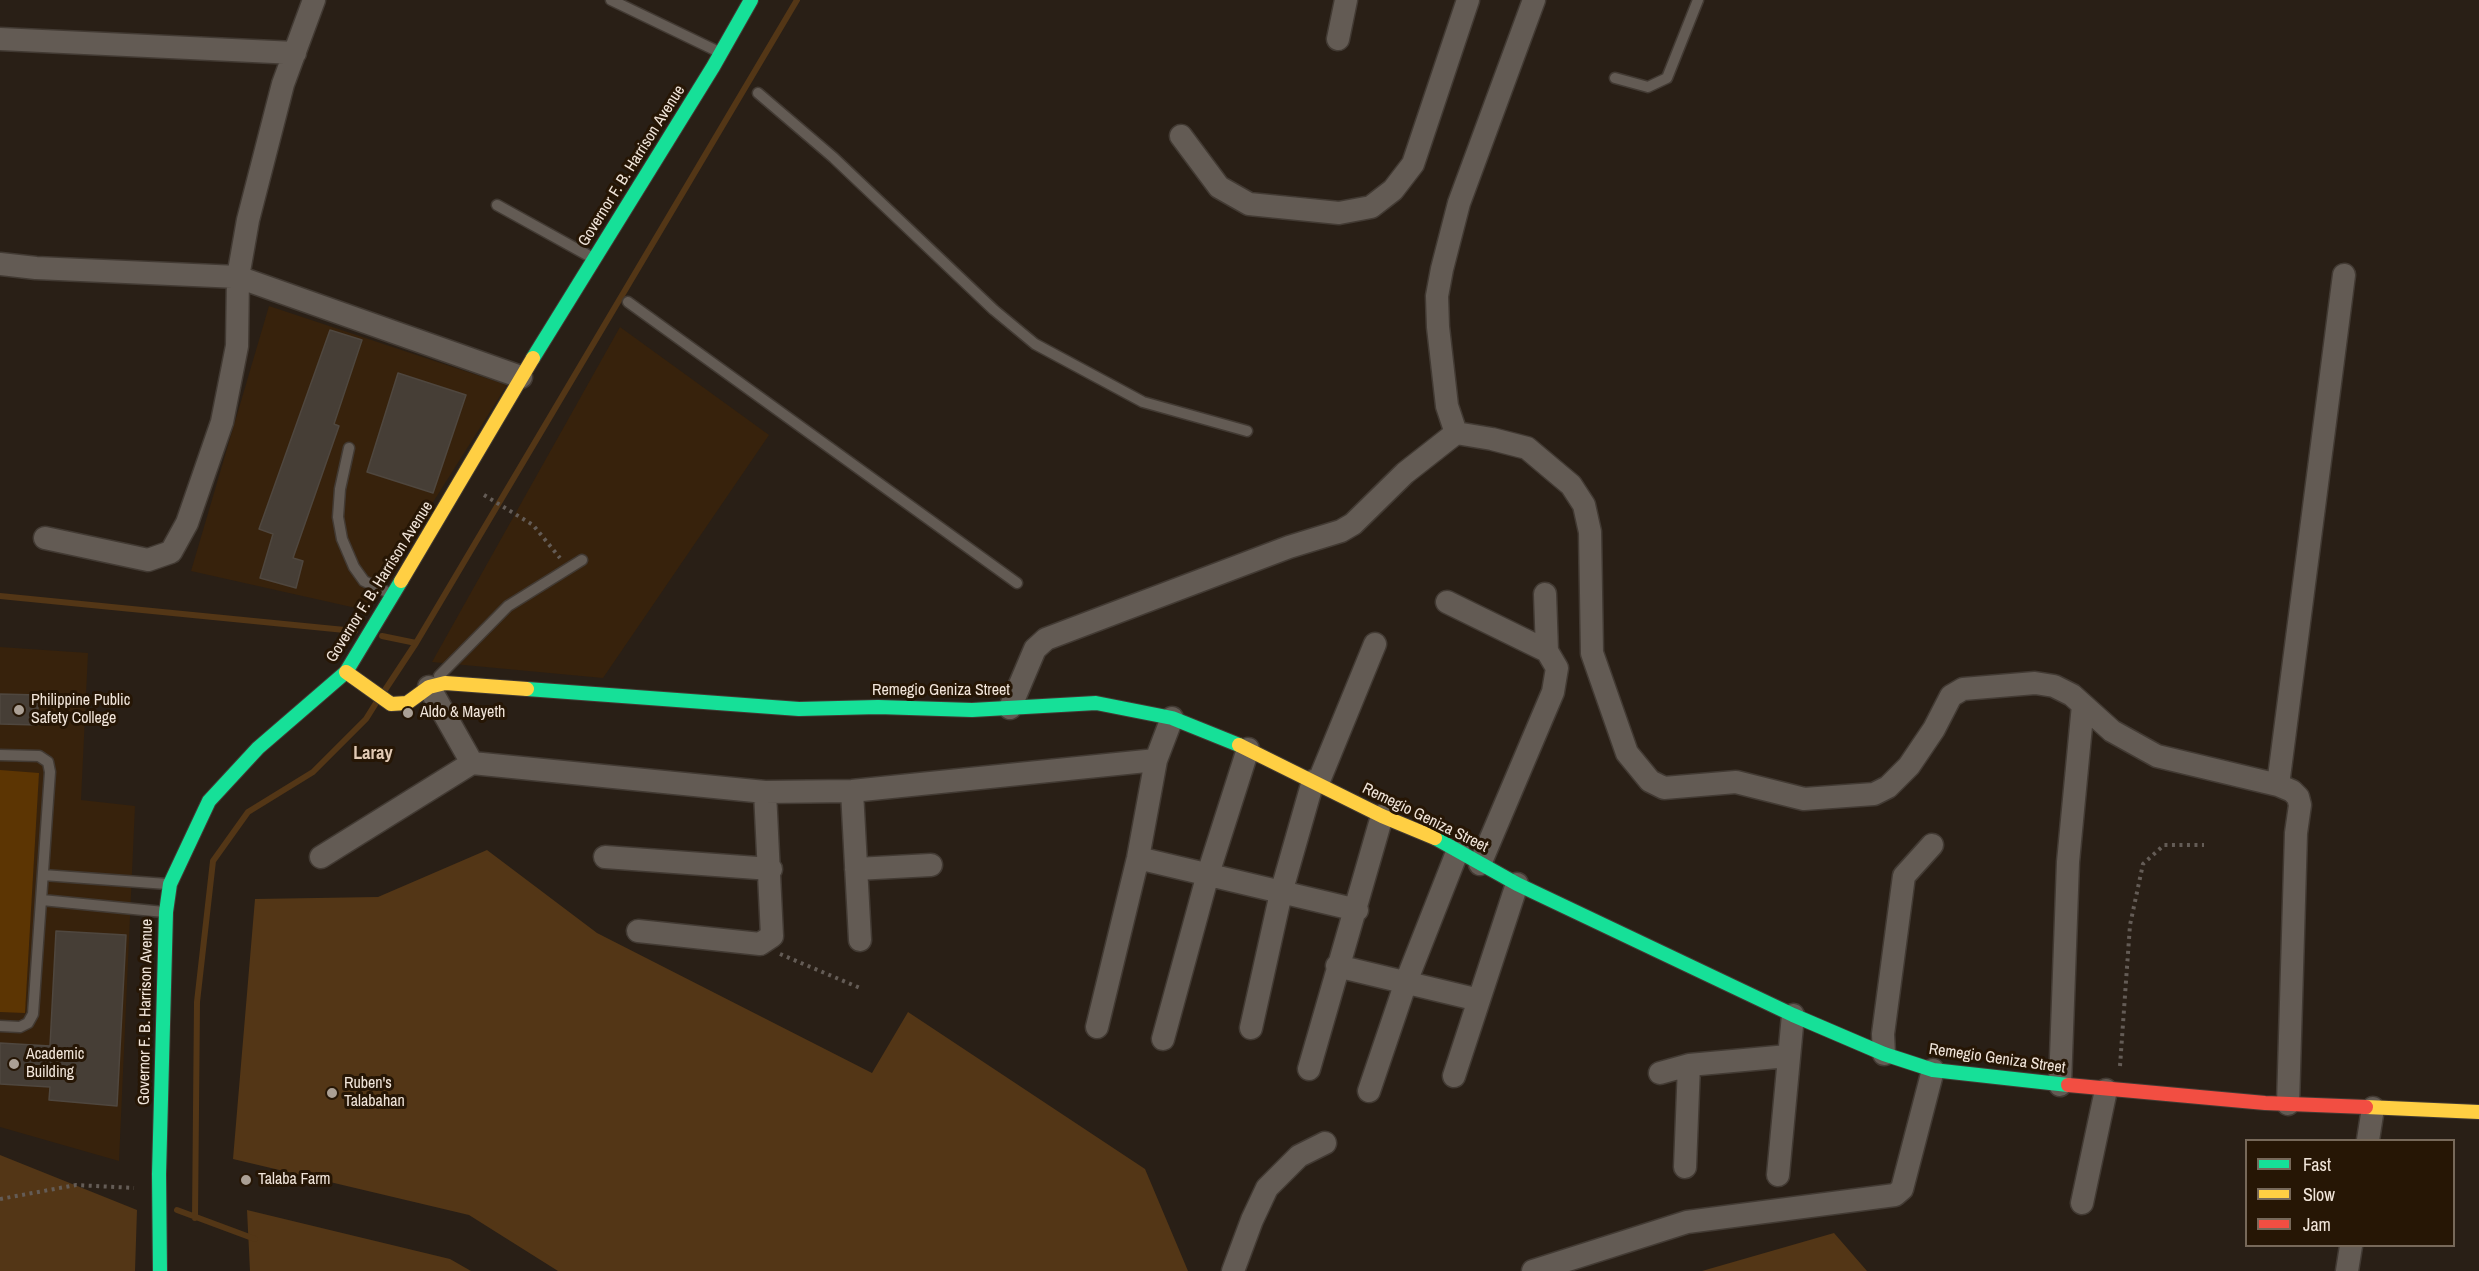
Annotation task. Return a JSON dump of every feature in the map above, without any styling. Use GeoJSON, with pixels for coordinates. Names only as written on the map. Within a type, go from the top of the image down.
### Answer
{"type":"FeatureCollection","features":[{"type":"Feature","properties":{"kind":"street"},"geometry":{"type":"LineString","coordinates":[[45,538],[148,560],[171,552],[187,523],[222,422],[237,346],[238,277],[248,220],[283,84],[314,0]]}},
{"type":"Feature","properties":{"kind":"street","name":"Governor F. B. Harrison Avenue"},"geometry":{"type":"LineString","coordinates":[[160,1271],[159,1182],[165,912],[170,884],[209,801],[258,748],[313,698],[346,672],[392,594],[467,485],[521,377],[751,0]]}},
{"type":"Feature","properties":{"kind":"street"},"geometry":{"type":"LineString","coordinates":[[1338,39],[1346,0]]}},
{"type":"Feature","properties":{"kind":"street"},"geometry":{"type":"LineString","coordinates":[[1181,136],[1219,187],[1249,204],[1338,213],[1371,207],[1393,190],[1413,164],[1468,0]]}},
{"type":"Feature","properties":{"kind":"street"},"geometry":{"type":"LineString","coordinates":[[1456,434],[1447,406],[1438,327],[1437,296],[1442,268],[1459,203],[1534,0]]}},
{"type":"Feature","properties":{"kind":"street"},"geometry":{"type":"LineString","coordinates":[[0,39],[295,53]]}},
{"type":"Feature","properties":{"kind":"street"},"geometry":{"type":"LineString","coordinates":[[0,264],[36,268],[238,277],[521,377]]}},
{"type":"Feature","properties":{"kind":"street"},"geometry":{"type":"LineString","coordinates":[[2278,785],[2344,275]]}},
{"type":"Feature","properties":{"kind":"street"},"geometry":{"type":"LineString","coordinates":[[1010,708],[1035,649],[1046,639],[1289,547],[1341,531],[1353,524],[1405,472],[1456,434],[1492,439],[1527,448],[1571,485],[1584,505],[1590,531],[1592,653],[1627,753],[1650,781],[1664,788],[1736,782],[1804,799],[1874,794],[1888,787],[1909,766],[1934,729],[1951,696],[1963,689],[2035,683],[2054,686],[2072,695],[2112,731],[2157,756],[2278,785],[2292,791],[2298,797],[2300,805],[2296,833],[2288,1104]]}},
{"type":"Feature","properties":{"kind":"street"},"geometry":{"type":"LineString","coordinates":[[1480,864],[1554,692],[1557,668],[1547,651],[1545,594]]}},
{"type":"Feature","properties":{"kind":"street"},"geometry":{"type":"LineString","coordinates":[[1447,602],[1547,651]]}},
{"type":"Feature","properties":{"kind":"street"},"geometry":{"type":"LineString","coordinates":[[1251,1028],[1281,893],[1316,782],[1375,644]]}},
{"type":"Feature","properties":{"kind":"street","name":"Remegio Geniza Street"},"geometry":{"type":"LineString","coordinates":[[346,672],[391,704],[406,703],[429,687],[445,683],[465,683],[799,709],[1010,708],[1096,703],[1172,718],[1248,749],[1382,816],[1458,850],[1517,884],[1793,1014],[1884,1054],[1933,1070],[2112,1090],[2288,1104],[2479,1112]]}},
{"type":"Feature","properties":{"kind":"street"},"geometry":{"type":"LineString","coordinates":[[429,687],[472,763]]}},
{"type":"Feature","properties":{"kind":"street"},"geometry":{"type":"LineString","coordinates":[[2060,1085],[2068,862],[2083,705]]}},
{"type":"Feature","properties":{"kind":"street"},"geometry":{"type":"LineString","coordinates":[[1097,1028],[1138,858],[1156,760],[1172,718]]}},
{"type":"Feature","properties":{"kind":"street"},"geometry":{"type":"LineString","coordinates":[[1163,1039],[1208,874],[1248,749]]}},
{"type":"Feature","properties":{"kind":"street"},"geometry":{"type":"LineString","coordinates":[[321,857],[472,763],[765,792],[852,791],[1156,760]]}},
{"type":"Feature","properties":{"kind":"street"},"geometry":{"type":"LineString","coordinates":[[852,791],[860,940]]}},
{"type":"Feature","properties":{"kind":"street"},"geometry":{"type":"LineString","coordinates":[[638,931],[760,944],[767,942],[772,936],[771,869],[765,792]]}},
{"type":"Feature","properties":{"kind":"street"},"geometry":{"type":"LineString","coordinates":[[1309,1069],[1337,966],[1357,910],[1382,816]]}},
{"type":"Feature","properties":{"kind":"street"},"geometry":{"type":"LineString","coordinates":[[1884,1054],[1883,1034],[1904,876],[1932,845]]}},
{"type":"Feature","properties":{"kind":"street"},"geometry":{"type":"LineString","coordinates":[[1369,1091],[1406,982],[1458,850]]}},
{"type":"Feature","properties":{"kind":"street"},"geometry":{"type":"LineString","coordinates":[[604,856],[771,869]]}},
{"type":"Feature","properties":{"kind":"street"},"geometry":{"type":"LineString","coordinates":[[1138,858],[1357,910]]}},
{"type":"Feature","properties":{"kind":"street"},"geometry":{"type":"LineString","coordinates":[[856,869],[931,865]]}},
{"type":"Feature","properties":{"kind":"street"},"geometry":{"type":"LineString","coordinates":[[1454,1077],[1517,884]]}},
{"type":"Feature","properties":{"kind":"street"},"geometry":{"type":"LineString","coordinates":[[1337,966],[1479,1000]]}},
{"type":"Feature","properties":{"kind":"street"},"geometry":{"type":"LineString","coordinates":[[1778,1175],[1793,1014]]}},
{"type":"Feature","properties":{"kind":"street"},"geometry":{"type":"LineString","coordinates":[[1660,1073],[1689,1065],[1788,1056]]}},
{"type":"Feature","properties":{"kind":"street"},"geometry":{"type":"LineString","coordinates":[[1685,1167],[1689,1065]]}},
{"type":"Feature","properties":{"kind":"street"},"geometry":{"type":"LineString","coordinates":[[1533,1271],[1687,1222],[1895,1195],[1902,1189],[1933,1070]]}},
{"type":"Feature","properties":{"kind":"street"},"geometry":{"type":"LineString","coordinates":[[2082,1203],[2112,1090]]}},
{"type":"Feature","properties":{"kind":"street"},"geometry":{"type":"LineString","coordinates":[[2368,1139],[2373,1108]]}},
{"type":"Feature","properties":{"kind":"street"},"geometry":{"type":"LineString","coordinates":[[1233,1271],[1252,1220],[1268,1188],[1299,1156],[1325,1143]]}},
{"type":"Feature","properties":{"kind":"street"},"geometry":{"type":"LineString","coordinates":[[2347,1271],[2351,1247]]}},
{"type":"Feature","properties":{"kind":"lane"},"geometry":{"type":"LineString","coordinates":[[611,0],[720,53]]}},
{"type":"Feature","properties":{"kind":"lane"},"geometry":{"type":"LineString","coordinates":[[1616,78],[1648,87],[1667,78],[1698,0]]}},
{"type":"Feature","properties":{"kind":"lane"},"geometry":{"type":"LineString","coordinates":[[758,93],[834,158],[987,303],[1035,345],[1143,402],[1247,431]]}},
{"type":"Feature","properties":{"kind":"lane"},"geometry":{"type":"LineString","coordinates":[[497,205],[594,259]]}},
{"type":"Feature","properties":{"kind":"lane"},"geometry":{"type":"LineString","coordinates":[[628,302],[1017,583]]}},
{"type":"Feature","properties":{"kind":"lane"},"geometry":{"type":"LineString","coordinates":[[349,448],[339,489],[338,517],[342,539],[354,567],[364,581],[392,594]]}},
{"type":"Feature","properties":{"kind":"lane"},"geometry":{"type":"LineString","coordinates":[[429,687],[508,606],[582,560]]}},
{"type":"Feature","properties":{"kind":"lane"},"geometry":{"type":"LineString","coordinates":[[0,755],[39,756],[48,762],[50,772],[33,1014],[28,1023],[20,1027],[0,1026]]}},
{"type":"Feature","properties":{"kind":"lane"},"geometry":{"type":"LineString","coordinates":[[43,875],[170,884]]}},
{"type":"Feature","properties":{"kind":"lane"},"geometry":{"type":"LineString","coordinates":[[42,900],[165,912]]}},
{"type":"Feature","properties":{"kind":"path"},"geometry":{"type":"LineString","coordinates":[[467,485],[533,525],[568,568]]}},
{"type":"Feature","properties":{"kind":"path"},"geometry":{"type":"LineString","coordinates":[[2112,1090],[2130,925],[2142,864],[2164,845],[2204,845]]}},
{"type":"Feature","properties":{"kind":"path"},"geometry":{"type":"LineString","coordinates":[[767,942],[782,956],[860,988]]}},
{"type":"Feature","properties":{"kind":"path"},"geometry":{"type":"LineString","coordinates":[[0,1199],[76,1185],[141,1189]]}},
{"type":"Feature","properties":{"kind":"shaded area"},"geometry":{"type":"Polygon","coordinates":[[[269,306],[507,385],[365,610],[191,571],[269,306]]]}},
{"type":"Feature","properties":{"kind":"shaded area"},"geometry":{"type":"Polygon","coordinates":[[[620,327],[769,435],[603,678],[432,662],[620,327]]]}},
{"type":"Feature","properties":{"kind":"shaded area"},"geometry":{"type":"Polygon","coordinates":[[[0,647],[88,653],[81,800],[135,806],[119,1161],[0,1127],[0,647]]]}},
{"type":"Feature","properties":{"kind":"shaded area"},"geometry":{"type":"Polygon","coordinates":[[[0,770],[39,773],[25,1013],[0,1012],[0,770]]]}},
{"type":"Feature","properties":{"kind":"shaded area"},"geometry":{"type":"Polygon","coordinates":[[[487,850],[597,933],[872,1073],[908,1012],[1145,1169],[1188,1271],[558,1271],[469,1215],[233,1159],[255,899],[378,897],[487,850]]]}},
{"type":"Feature","properties":{"kind":"shaded area"},"geometry":{"type":"Polygon","coordinates":[[[0,1155],[137,1210],[135,1271],[0,1271],[0,1155]]]}},
{"type":"Feature","properties":{"kind":"shaded area"},"geometry":{"type":"Polygon","coordinates":[[[247,1210],[450,1259],[471,1271],[250,1271],[247,1210]]]}},
{"type":"Feature","properties":{"kind":"shaded area"},"geometry":{"type":"Polygon","coordinates":[[[1834,1233],[1867,1271],[1702,1271],[1834,1233]]]}},
{"type":"Feature","properties":{"kind":"building"},"geometry":{"type":"Polygon","coordinates":[[[330,330],[362,340],[334,424],[339,426],[293,558],[303,561],[296,588],[260,578],[273,534],[259,529],[330,330]]]}},
{"type":"Feature","properties":{"kind":"building"},"geometry":{"type":"Polygon","coordinates":[[[398,373],[466,395],[433,493],[367,472],[398,373]]]}},
{"type":"Feature","properties":{"kind":"building","name":"Philippine Public Safety College"},"geometry":{"type":"Polygon","coordinates":[[[0,694],[38,695],[38,725],[0,724],[0,694]]]}},
{"type":"Feature","properties":{"kind":"building"},"geometry":{"type":"Polygon","coordinates":[[[56,931],[126,935],[117,1106],[49,1100],[50,1087],[0,1084],[0,1043],[50,1046],[56,931]]]}},
{"type":"Feature","properties":{"kind":"waterway"},"geometry":{"type":"LineString","coordinates":[[385,690],[416,643],[797,0]]}},
{"type":"Feature","properties":{"kind":"waterway"},"geometry":{"type":"LineString","coordinates":[[0,596],[355,631]]}},
{"type":"Feature","properties":{"kind":"waterway"},"geometry":{"type":"LineString","coordinates":[[382,636],[416,643]]}},
{"type":"Feature","properties":{"kind":"waterway"},"geometry":{"type":"LineString","coordinates":[[195,1218],[197,1002],[213,861],[248,812],[313,772],[366,719],[376,703]]}},
{"type":"Feature","properties":{"kind":"waterway"},"geometry":{"type":"LineString","coordinates":[[177,1210],[255,1239]]}},
{"type":"Feature","properties":{"kind":"traffic: fast"},"geometry":{"type":"LineString","coordinates":[[533,358],[713,67],[751,0]]}},
{"type":"Feature","properties":{"kind":"traffic: fast"},"geometry":{"type":"LineString","coordinates":[[160,1271],[159,1174],[166,912],[170,884],[209,801],[258,748],[346,672],[401,581]]}},
{"type":"Feature","properties":{"kind":"traffic: fast"},"geometry":{"type":"LineString","coordinates":[[527,689],[799,709],[878,707],[972,710],[1096,703],[1172,718],[1239,745]]}},
{"type":"Feature","properties":{"kind":"traffic: fast"},"geometry":{"type":"LineString","coordinates":[[1435,838],[1517,884],[1793,1015],[1884,1054],[1933,1070],[2068,1085]]}},
{"type":"Feature","properties":{"kind":"traffic: slow"},"geometry":{"type":"LineString","coordinates":[[401,581],[533,358]]}},
{"type":"Feature","properties":{"kind":"traffic: slow"},"geometry":{"type":"LineString","coordinates":[[346,672],[391,704],[407,703],[429,687],[445,683],[527,689]]}},
{"type":"Feature","properties":{"kind":"traffic: slow"},"geometry":{"type":"LineString","coordinates":[[1239,745],[1382,816],[1435,838]]}},
{"type":"Feature","properties":{"kind":"traffic: slow"},"geometry":{"type":"LineString","coordinates":[[2366,1107],[2479,1112]]}},
{"type":"Feature","properties":{"kind":"traffic: jam"},"geometry":{"type":"LineString","coordinates":[[2068,1085],[2265,1103],[2366,1107]]}},
{"type":"Feature","properties":{"kind":"place","name":"Philippine Public Safety College"},"geometry":{"type":"Point","coordinates":[19,710]}},
{"type":"Feature","properties":{"kind":"place","name":"Aldo & Mayeth"},"geometry":{"type":"Point","coordinates":[408,713]}},
{"type":"Feature","properties":{"kind":"place","name":"Academic Building"},"geometry":{"type":"Point","coordinates":[14,1064]}},
{"type":"Feature","properties":{"kind":"place","name":"Ruben's Talabahan"},"geometry":{"type":"Point","coordinates":[332,1093]}},
{"type":"Feature","properties":{"kind":"place","name":"Talaba Farm"},"geometry":{"type":"Point","coordinates":[246,1180]}},
{"type":"Feature","properties":{"kind":"district","name":"Laray"},"geometry":{"type":"Point","coordinates":[373,754]}}]}
